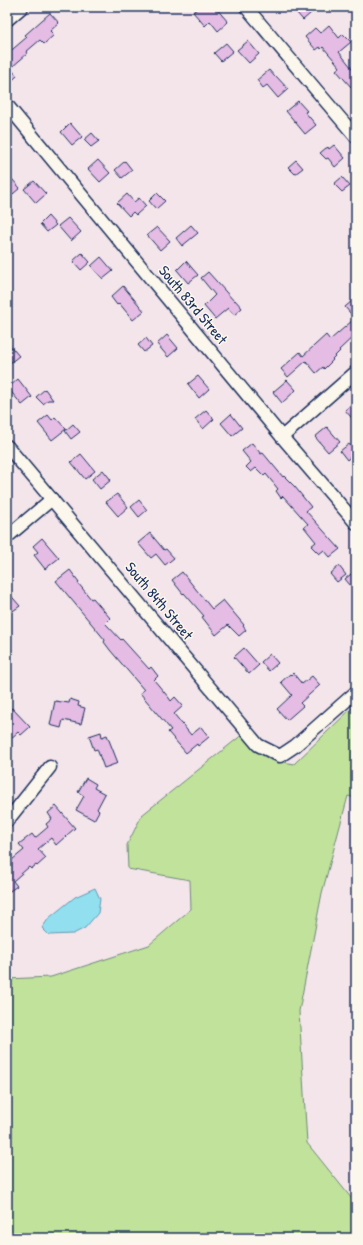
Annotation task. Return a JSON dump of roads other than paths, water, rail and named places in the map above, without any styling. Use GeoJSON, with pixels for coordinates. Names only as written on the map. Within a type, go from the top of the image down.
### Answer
{"type":"FeatureCollection","features":[{"type":"Feature","properties":{"kind":"street"},"geometry":{"type":"LineString","coordinates":[[7,20],[22,7]]}},
{"type":"Feature","properties":{"kind":"street"},"geometry":{"type":"LineString","coordinates":[[246,7],[356,137]]}},
{"type":"Feature","properties":{"kind":"street","name":"South 83rd Street"},"geometry":{"type":"LineString","coordinates":[[7,106],[282,437],[356,523]]}},
{"type":"Feature","properties":{"kind":"street"},"geometry":{"type":"LineString","coordinates":[[282,437],[356,372]]}},
{"type":"Feature","properties":{"kind":"street","name":"South 84th Street"},"geometry":{"type":"LineString","coordinates":[[7,446],[258,745],[280,756],[295,746],[356,692]]}},
{"type":"Feature","properties":{"kind":"street"},"geometry":{"type":"LineString","coordinates":[[7,537],[52,499]]}},
{"type":"Feature","properties":{"kind":"street"},"geometry":{"type":"LineString","coordinates":[[7,821],[50,767]]}},
{"type":"Feature","properties":{"kind":"water"},"geometry":{"type":"Polygon","coordinates":[[[95,888],[100,899],[98,913],[85,928],[73,934],[49,935],[42,928],[49,918],[75,897],[95,888]]]}}]}
